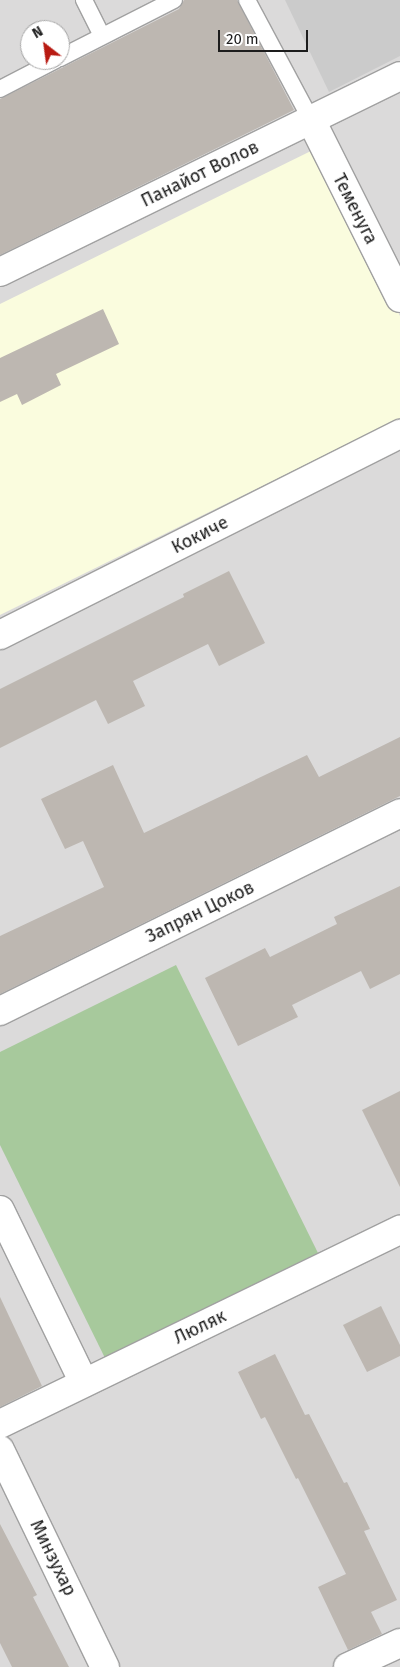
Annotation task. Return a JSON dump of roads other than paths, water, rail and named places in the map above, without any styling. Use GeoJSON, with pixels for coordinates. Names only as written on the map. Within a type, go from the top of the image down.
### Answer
{"type":"FeatureCollection","features":[{"type":"Feature","properties":{"kind":"street","name":"Панайот Волов"},"geometry":{"type":"LineString","coordinates":[[0,272],[400,76]]}},
{"type":"Feature","properties":{"kind":"street","name":"Теменуга"},"geometry":{"type":"LineString","coordinates":[[311,120],[400,298]]}},
{"type":"Feature","properties":{"kind":"street","name":"Кокиче"},"geometry":{"type":"LineString","coordinates":[[0,635],[400,434]]}},
{"type":"Feature","properties":{"kind":"street","name":"Запрян Цоков"},"geometry":{"type":"LineString","coordinates":[[0,1011],[400,813]]}},
{"type":"Feature","properties":{"kind":"street"},"geometry":{"type":"LineString","coordinates":[[0,1210],[84,1383]]}},
{"type":"Feature","properties":{"kind":"street","name":"Люляк"},"geometry":{"type":"LineString","coordinates":[[0,1424],[400,1230]]}},
{"type":"Feature","properties":{"kind":"street","name":"Минзухар"},"geometry":{"type":"LineString","coordinates":[[0,1450],[105,1667]]}},
{"type":"Feature","properties":{"kind":"street"},"geometry":{"type":"LineString","coordinates":[[348,1667],[400,1643]]}},
{"type":"Feature","properties":{"kind":"lane"},"geometry":{"type":"LineString","coordinates":[[84,0],[102,36]]}},
{"type":"Feature","properties":{"kind":"lane"},"geometry":{"type":"LineString","coordinates":[[70,53],[174,0]]}},
{"type":"Feature","properties":{"kind":"lane"},"geometry":{"type":"LineString","coordinates":[[247,0],[311,120]]}},
{"type":"Feature","properties":{"kind":"lane"},"geometry":{"type":"LineString","coordinates":[[0,89],[37,70]]}}]}
